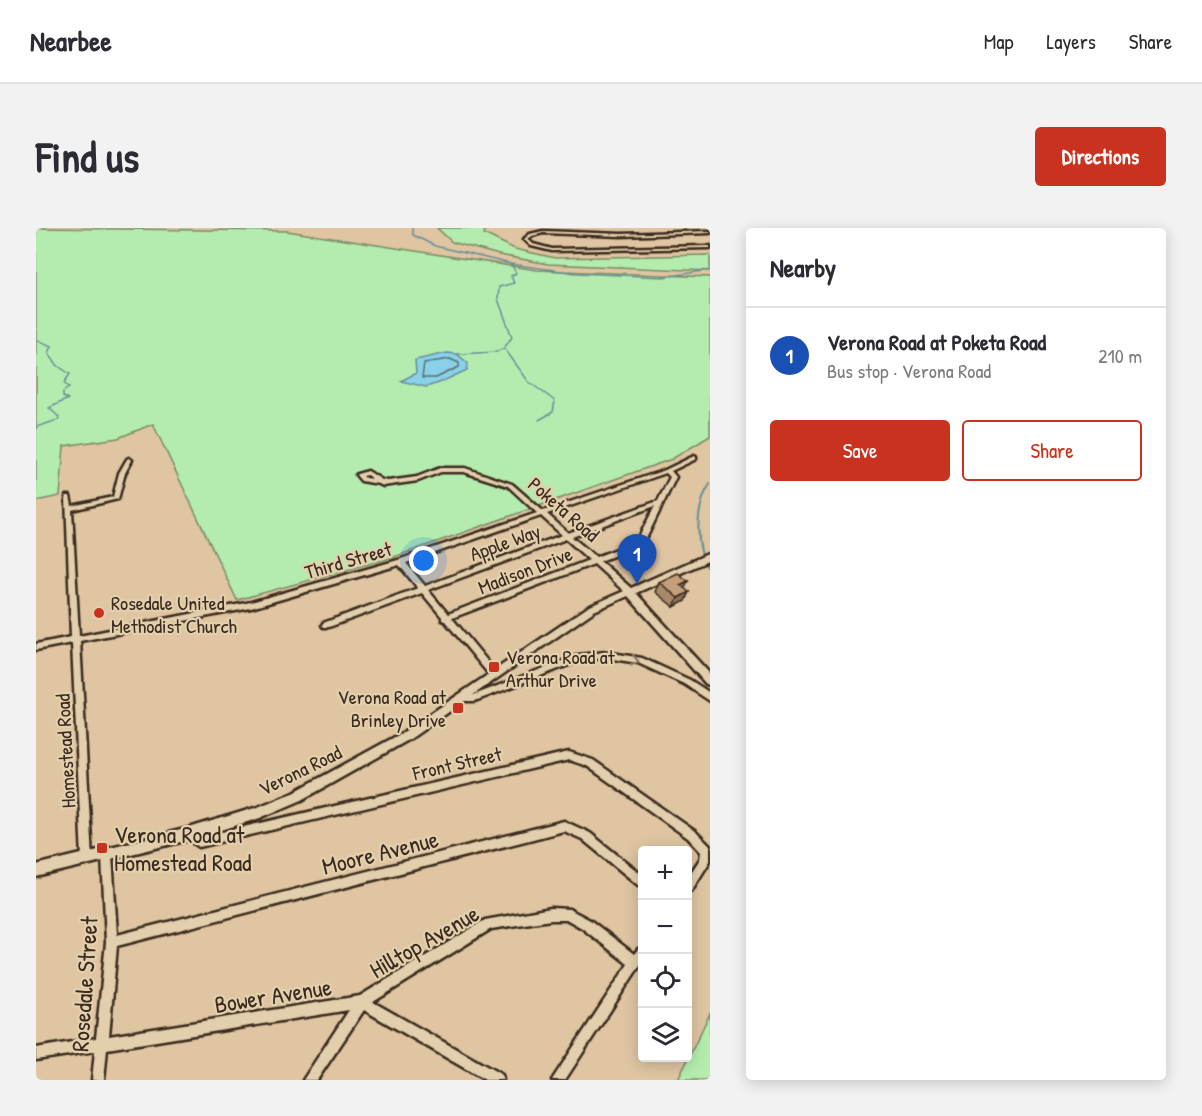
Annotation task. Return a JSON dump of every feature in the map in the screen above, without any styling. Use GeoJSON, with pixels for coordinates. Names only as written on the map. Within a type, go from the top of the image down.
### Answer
{"type":"FeatureCollection","features":[{"type":"Feature","properties":{"kind":"street"},"geometry":{"type":"LineString","coordinates":[[710,232],[644,234],[543,232],[526,239],[532,245],[552,250],[658,250],[710,247]]}},
{"type":"Feature","properties":{"kind":"street"},"geometry":{"type":"LineString","coordinates":[[644,234],[658,250]]}},
{"type":"Feature","properties":{"kind":"street","name":"Third Street"},"geometry":{"type":"LineString","coordinates":[[36,647],[251,605],[401,562],[667,471],[693,458]]}},
{"type":"Feature","properties":{"kind":"street"},"geometry":{"type":"LineString","coordinates":[[69,509],[116,498],[122,473],[129,460]]}},
{"type":"Feature","properties":{"kind":"street","name":"Poketa Road"},"geometry":{"type":"LineString","coordinates":[[383,484],[418,479],[440,470],[465,470],[510,485],[629,591],[710,681]]}},
{"type":"Feature","properties":{"kind":"street","name":"Madison Drive"},"geometry":{"type":"LineString","coordinates":[[445,618],[640,543],[673,477],[667,471]]}},
{"type":"Feature","properties":{"kind":"street","name":"Homestead Road"},"geometry":{"type":"LineString","coordinates":[[68,497],[87,859]]}},
{"type":"Feature","properties":{"kind":"street","name":"Apple Way"},"geometry":{"type":"LineString","coordinates":[[326,625],[660,502]]}},
{"type":"Feature","properties":{"kind":"street","name":"Verona Road"},"geometry":{"type":"LineString","coordinates":[[36,871],[189,834],[260,812],[298,796],[406,736],[583,614],[629,591],[710,556]]}},
{"type":"Feature","properties":{"kind":"street"},"geometry":{"type":"LineString","coordinates":[[401,562],[494,675]]}},
{"type":"Feature","properties":{"kind":"street"},"geometry":{"type":"LineString","coordinates":[[459,699],[475,698],[581,657],[606,656],[639,660],[687,682],[710,698]]}},
{"type":"Feature","properties":{"kind":"street","name":"Front Street"},"geometry":{"type":"LineString","coordinates":[[189,834],[200,843],[569,756],[590,763],[692,835],[708,851]]}},
{"type":"Feature","properties":{"kind":"street","name":"Moore Avenue"},"geometry":{"type":"LineString","coordinates":[[112,942],[564,826],[586,837],[638,878]]}},
{"type":"Feature","properties":{"kind":"street"},"geometry":{"type":"LineString","coordinates":[[692,879],[705,860],[708,851]]}},
{"type":"Feature","properties":{"kind":"street","name":"Rosedale Street"},"geometry":{"type":"LineString","coordinates":[[98,1080],[112,942],[107,855]]}},
{"type":"Feature","properties":{"kind":"street","name":"Hilltop Avenue"},"geometry":{"type":"LineString","coordinates":[[362,1002],[489,924],[551,914],[569,915],[638,957]]}},
{"type":"Feature","properties":{"kind":"street"},"geometry":{"type":"LineString","coordinates":[[558,1080],[638,960]]}},
{"type":"Feature","properties":{"kind":"street"},"geometry":{"type":"LineString","coordinates":[[309,1080],[362,1002]]}},
{"type":"Feature","properties":{"kind":"street","name":"Bower Avenue"},"geometry":{"type":"LineString","coordinates":[[36,1054],[362,1002],[497,1080]]}},
{"type":"Feature","properties":{"kind":"green space"},"geometry":{"type":"Polygon","coordinates":[[[36,228],[287,231],[537,270],[710,277],[710,436],[672,459],[394,557],[237,600],[153,424],[118,438],[64,446],[60,496],[36,501],[36,228]]]}},
{"type":"Feature","properties":{"kind":"green space"},"geometry":{"type":"Polygon","coordinates":[[[437,228],[485,228],[484,234],[515,249],[555,258],[710,255],[710,271],[548,264],[499,255],[452,242],[437,228]]]}},
{"type":"Feature","properties":{"kind":"green space"},"geometry":{"type":"Polygon","coordinates":[[[710,1013],[710,1080],[678,1080],[687,1062],[692,1062],[692,1051],[710,1013]]]}},
{"type":"Feature","properties":{"kind":"water"},"geometry":{"type":"Polygon","coordinates":[[[447,353],[457,354],[468,363],[467,370],[426,387],[401,381],[416,373],[415,360],[447,353]]]}},
{"type":"Feature","properties":{"kind":"building"},"geometry":{"type":"Polygon","coordinates":[[[678,573],[688,581],[680,585],[689,592],[678,598],[659,582],[678,573]]]}},
{"type":"Feature","properties":{"kind":"waterway"},"geometry":{"type":"LineString","coordinates":[[412,228],[413,235],[435,246],[511,264]]}},
{"type":"Feature","properties":{"kind":"waterway"},"geometry":{"type":"LineString","coordinates":[[504,348],[512,337],[498,299],[499,287],[514,283],[511,276],[516,273],[511,264]]}},
{"type":"Feature","properties":{"kind":"waterway"},"geometry":{"type":"LineString","coordinates":[[511,264],[576,273],[663,277],[710,270]]}},
{"type":"Feature","properties":{"kind":"waterway"},"geometry":{"type":"LineString","coordinates":[[36,340],[52,346],[49,353],[58,366],[70,374],[64,383],[69,388],[63,392],[63,397],[68,399],[49,408],[59,417],[58,420],[36,427]]}},
{"type":"Feature","properties":{"kind":"waterway"},"geometry":{"type":"LineString","coordinates":[[458,354],[496,352],[504,348]]}},
{"type":"Feature","properties":{"kind":"waterway"},"geometry":{"type":"LineString","coordinates":[[504,348],[529,382],[555,401],[553,412],[539,420]]}},
{"type":"Feature","properties":{"kind":"waterway"},"geometry":{"type":"LineString","coordinates":[[710,484],[701,504],[698,528],[701,551],[710,572]]}},
{"type":"Feature","properties":{"kind":"place","name":"Verona Road at Poketa Road"},"geometry":{"type":"Point","coordinates":[637,584]}},
{"type":"Feature","properties":{"kind":"place","name":"Rosedale United Methodist Church"},"geometry":{"type":"Point","coordinates":[99,613]}},
{"type":"Feature","properties":{"kind":"place","name":"Verona Road at Arthur Drive"},"geometry":{"type":"Point","coordinates":[494,667]}},
{"type":"Feature","properties":{"kind":"place","name":"Verona Road at Brinley Drive"},"geometry":{"type":"Point","coordinates":[458,708]}},
{"type":"Feature","properties":{"kind":"place","name":"Verona Road at Homestead Road"},"geometry":{"type":"Point","coordinates":[102,848]}}]}
